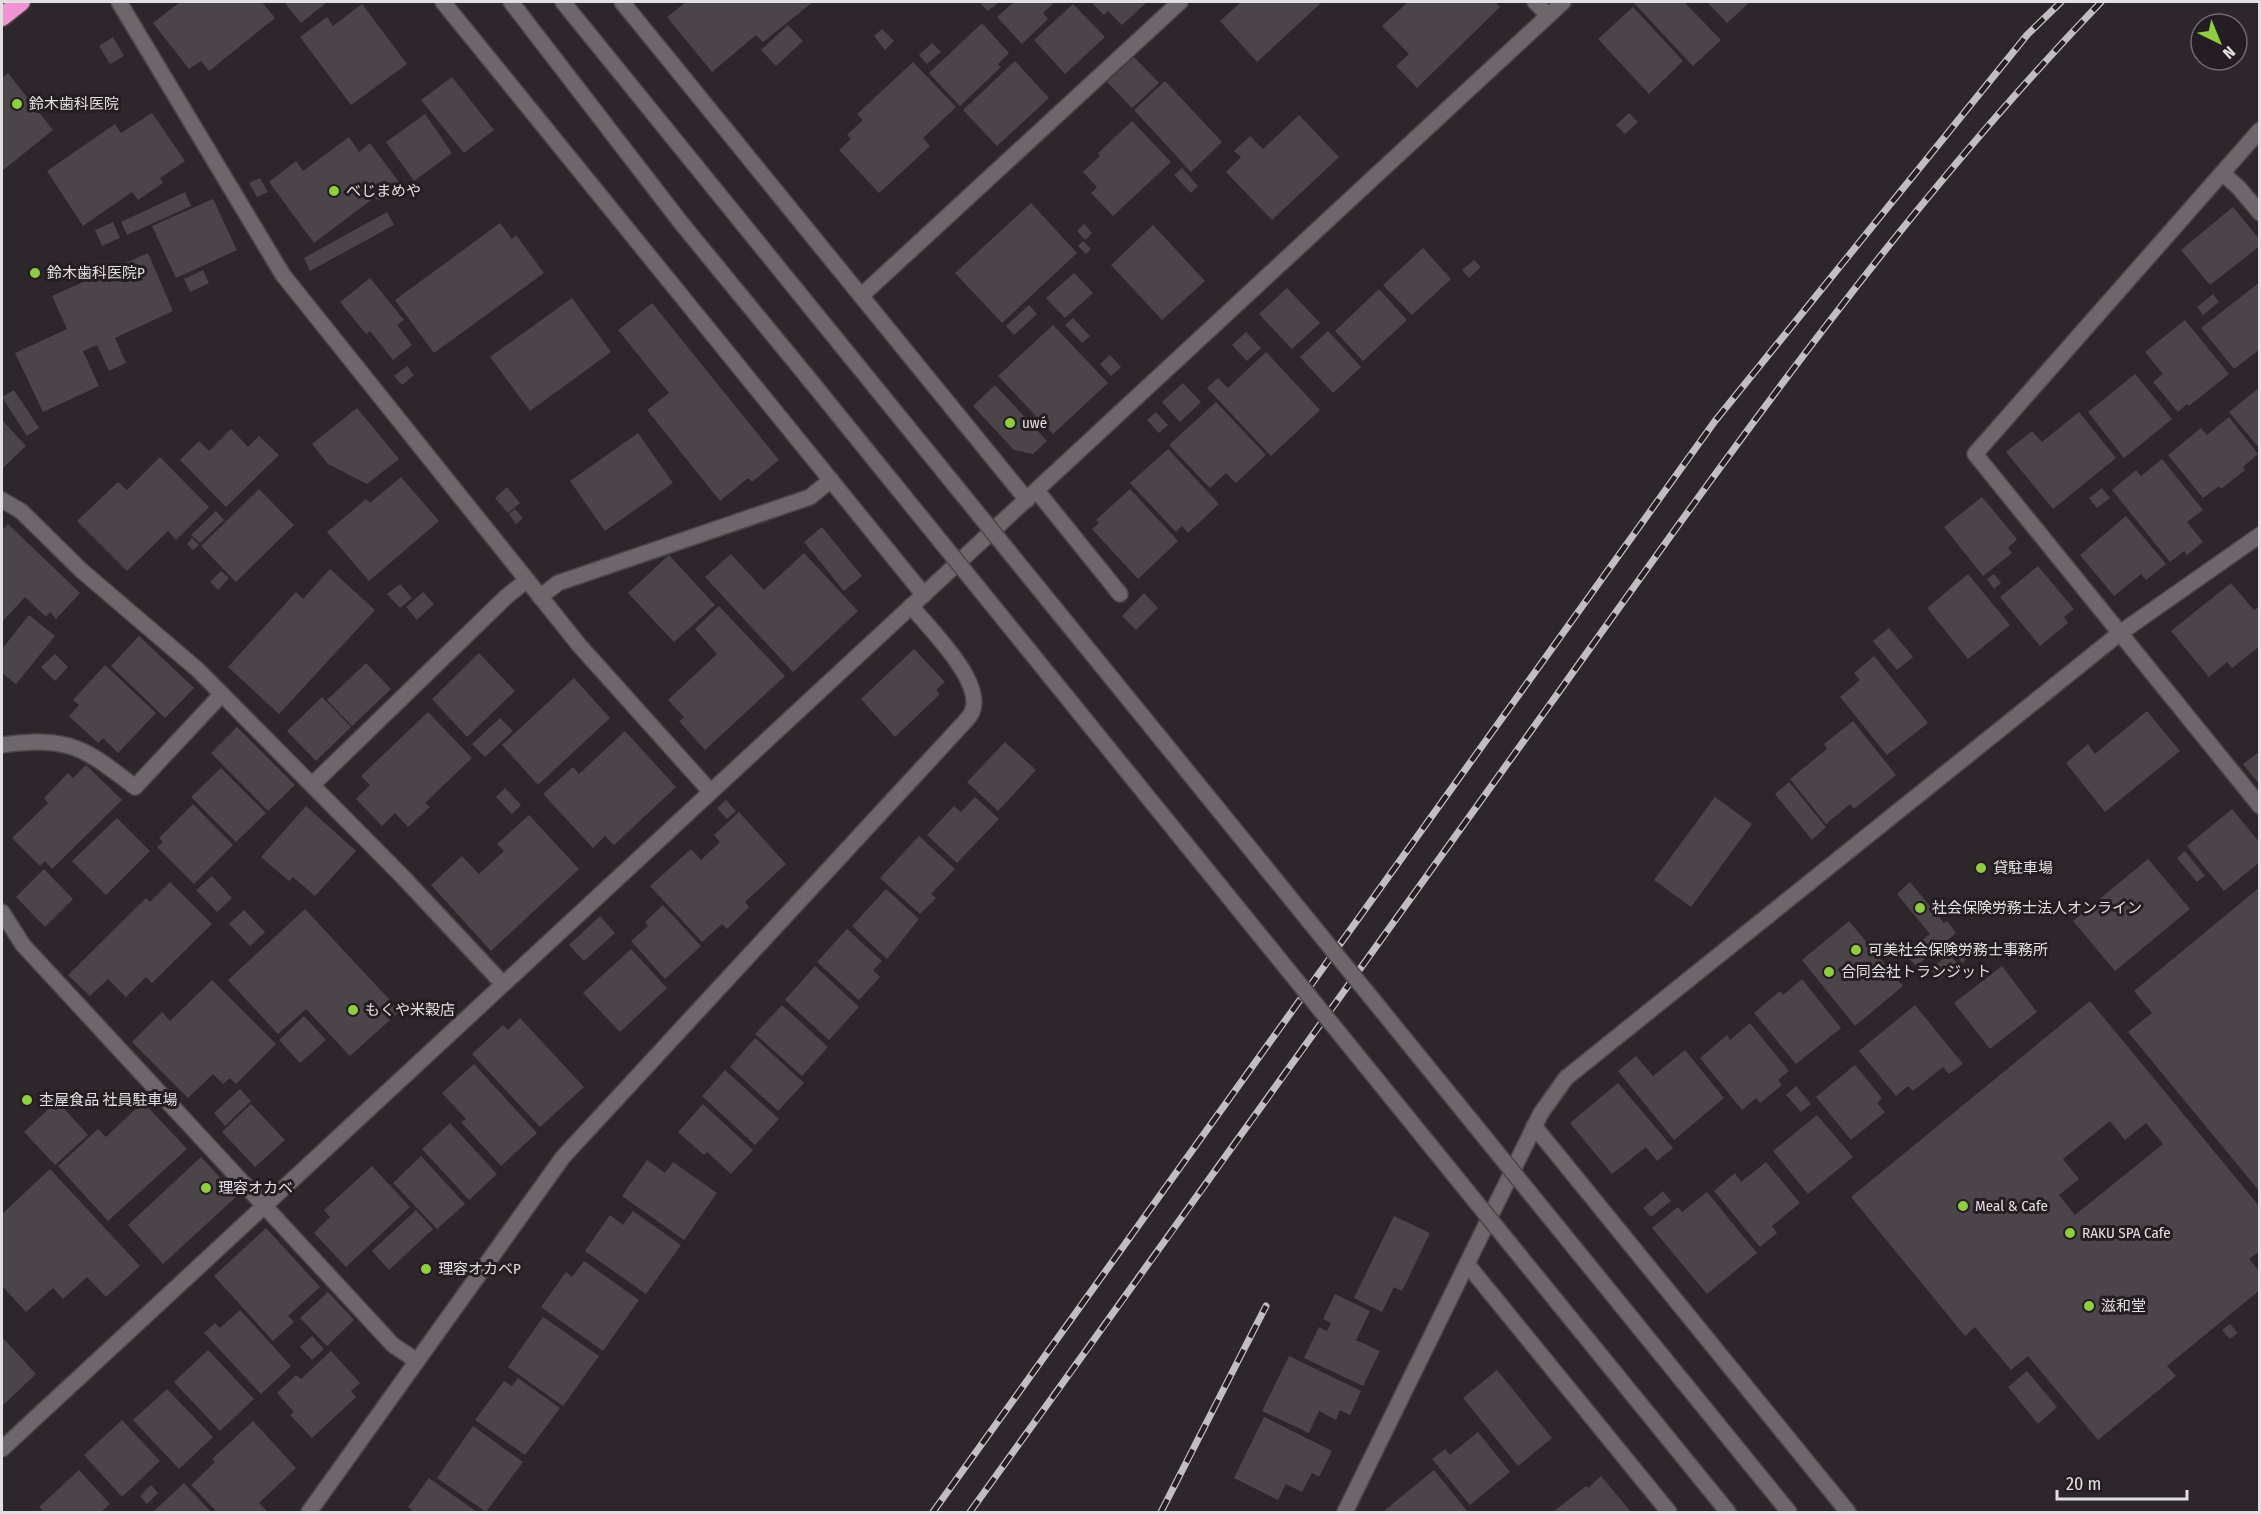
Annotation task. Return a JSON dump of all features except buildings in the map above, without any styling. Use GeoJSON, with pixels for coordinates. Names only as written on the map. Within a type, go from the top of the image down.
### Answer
{"type":"FeatureCollection","features":[{"type":"Feature","properties":{"kind":"highway"},"geometry":{"type":"LineString","coordinates":[[2,17],[21,2]]}},
{"type":"Feature","properties":{"kind":"street"},"geometry":{"type":"LineString","coordinates":[[119,2],[283,275],[579,645],[710,791]]}},
{"type":"Feature","properties":{"kind":"street"},"geometry":{"type":"LineString","coordinates":[[443,2],[924,595]]}},
{"type":"Feature","properties":{"kind":"street"},"geometry":{"type":"LineString","coordinates":[[511,2],[682,224],[1728,1512]]}},
{"type":"Feature","properties":{"kind":"street"},"geometry":{"type":"LineString","coordinates":[[563,2],[1789,1512]]}},
{"type":"Feature","properties":{"kind":"street"},"geometry":{"type":"LineString","coordinates":[[622,2],[861,296],[1032,496],[1120,594]]}},
{"type":"Feature","properties":{"kind":"street"},"geometry":{"type":"LineString","coordinates":[[861,296],[1180,2]]}},
{"type":"Feature","properties":{"kind":"street"},"geometry":{"type":"LineString","coordinates":[[1535,2],[1548,15]]}},
{"type":"Feature","properties":{"kind":"street"},"geometry":{"type":"LineString","coordinates":[[2,1449],[1563,2]]}},
{"type":"Feature","properties":{"kind":"street"},"geometry":{"type":"LineString","coordinates":[[2259,130],[1975,454],[2259,806]]}},
{"type":"Feature","properties":{"kind":"street"},"geometry":{"type":"LineString","coordinates":[[2222,173],[2239,188],[2259,213]]}},
{"type":"Feature","properties":{"kind":"street"},"geometry":{"type":"LineString","coordinates":[[540,597],[558,583],[810,497],[831,480]]}},
{"type":"Feature","properties":{"kind":"street"},"geometry":{"type":"LineString","coordinates":[[2,500],[21,511],[82,571],[222,694],[502,984]]}},
{"type":"Feature","properties":{"kind":"street"},"geometry":{"type":"LineString","coordinates":[[1350,1510],[1534,1126],[1566,1078],[2120,633],[2259,535]]}},
{"type":"Feature","properties":{"kind":"street"},"geometry":{"type":"LineString","coordinates":[[312,785],[506,597],[527,580]]}},
{"type":"Feature","properties":{"kind":"street"},"geometry":{"type":"LineString","coordinates":[[309,1512],[563,1157],[972,711],[974,691],[966,673],[911,606]]}},
{"type":"Feature","properties":{"kind":"street"},"geometry":{"type":"LineString","coordinates":[[2,745],[37,740],[77,747],[95,757],[135,787],[222,694]]}},
{"type":"Feature","properties":{"kind":"street"},"geometry":{"type":"LineString","coordinates":[[2,912],[23,945],[393,1345],[417,1361]]}},
{"type":"Feature","properties":{"kind":"street"},"geometry":{"type":"LineString","coordinates":[[1534,1126],[1848,1512]]}},
{"type":"Feature","properties":{"kind":"street"},"geometry":{"type":"LineString","coordinates":[[1467,1264],[1669,1512]]}},
{"type":"Feature","properties":{"kind":"railway"},"geometry":{"type":"LineString","coordinates":[[933,1512],[1715,421],[2027,35],[2061,2]]}},
{"type":"Feature","properties":{"kind":"railway"},"geometry":{"type":"LineString","coordinates":[[970,1512],[1747,431],[1882,254],[1952,168],[2101,2]]}},
{"type":"Feature","properties":{"kind":"railway"},"geometry":{"type":"LineString","coordinates":[[1161,1512],[1266,1306]]}},
{"type":"Feature","properties":{"kind":"place","name":"鈴木歯科医院"},"geometry":{"type":"Point","coordinates":[17,104]}},
{"type":"Feature","properties":{"kind":"place","name":"べじまめや"},"geometry":{"type":"Point","coordinates":[334,191]}},
{"type":"Feature","properties":{"kind":"place","name":"鈴木歯科医院P"},"geometry":{"type":"Point","coordinates":[35,273]}},
{"type":"Feature","properties":{"kind":"place","name":"uwé"},"geometry":{"type":"Point","coordinates":[1010,423]}},
{"type":"Feature","properties":{"kind":"place","name":"貸駐車場"},"geometry":{"type":"Point","coordinates":[1981,868]}},
{"type":"Feature","properties":{"kind":"place","name":"社会保険労務士法人オンライン"},"geometry":{"type":"Point","coordinates":[1920,908]}},
{"type":"Feature","properties":{"kind":"place","name":"可美社会保険労務士事務所"},"geometry":{"type":"Point","coordinates":[1856,950]}},
{"type":"Feature","properties":{"kind":"place","name":"合同会社トランジット"},"geometry":{"type":"Point","coordinates":[1829,972]}},
{"type":"Feature","properties":{"kind":"place","name":"もくや米穀店"},"geometry":{"type":"Point","coordinates":[353,1010]}},
{"type":"Feature","properties":{"kind":"place","name":"杢屋食品 社員駐車場"},"geometry":{"type":"Point","coordinates":[27,1100]}},
{"type":"Feature","properties":{"kind":"place","name":"理容オカベ"},"geometry":{"type":"Point","coordinates":[206,1188]}},
{"type":"Feature","properties":{"kind":"place","name":"Meal & Cafe"},"geometry":{"type":"Point","coordinates":[1963,1206]}},
{"type":"Feature","properties":{"kind":"place","name":"RAKU SPA Cafe"},"geometry":{"type":"Point","coordinates":[2070,1233]}},
{"type":"Feature","properties":{"kind":"place","name":"理容オカベP"},"geometry":{"type":"Point","coordinates":[426,1269]}},
{"type":"Feature","properties":{"kind":"place","name":"滋和堂"},"geometry":{"type":"Point","coordinates":[2089,1306]}}]}
